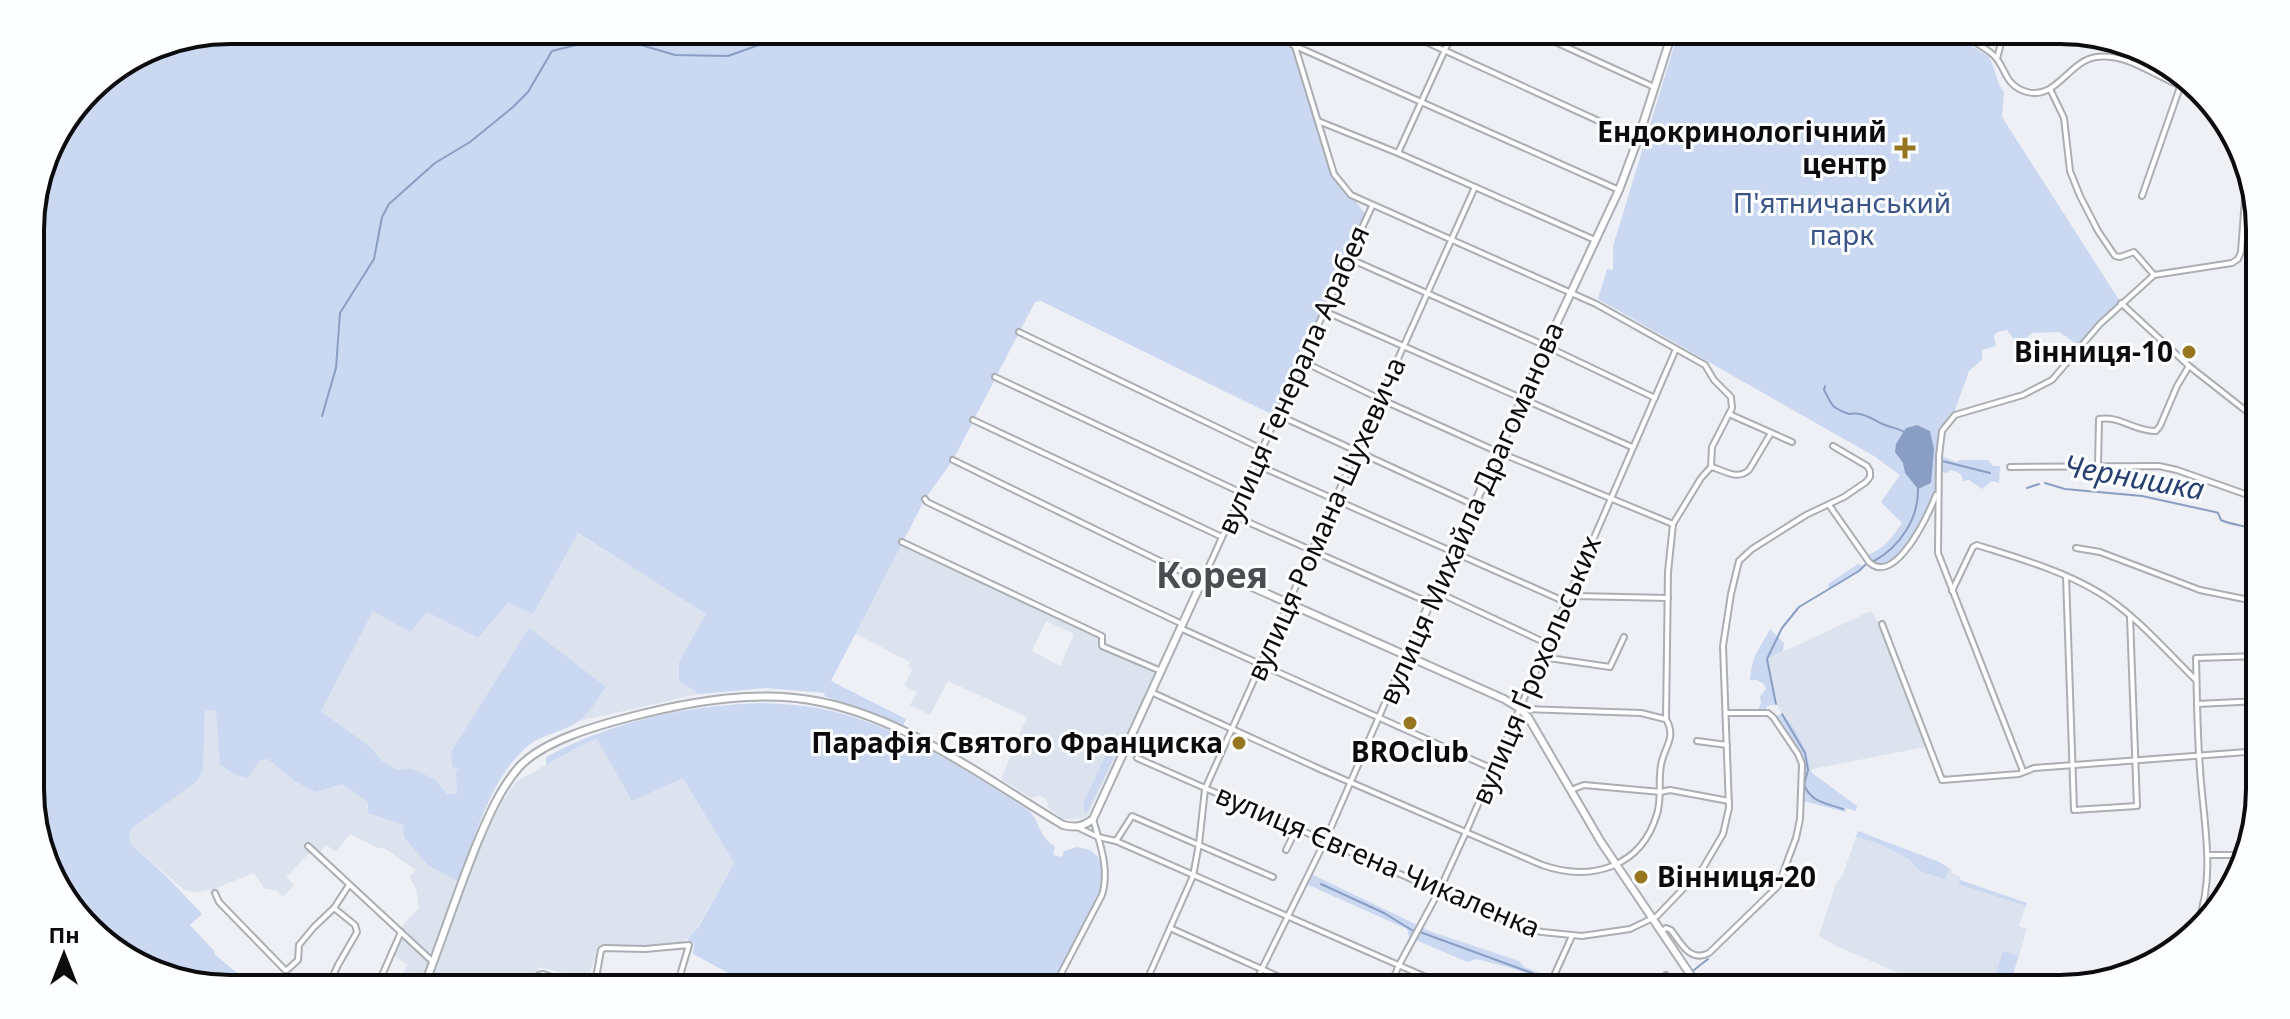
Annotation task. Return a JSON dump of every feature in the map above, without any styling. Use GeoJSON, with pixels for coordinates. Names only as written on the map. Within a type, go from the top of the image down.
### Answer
{"type":"FeatureCollection","features":[{"type":"Feature","properties":{"kind":"main road","name":"вулиця Михайла Драгоманова"},"geometry":{"type":"LineString","coordinates":[[1406,656],[1619,190],[1668,44]]}},
{"type":"Feature","properties":{"kind":"main road"},"geometry":{"type":"LineString","coordinates":[[428,975],[465,874],[496,801],[521,765],[583,730],[650,712],[748,697],[822,702],[870,718],[924,742],[980,772],[1063,825],[1077,827],[1093,819],[1199,588],[1213,577],[1234,579],[1521,709],[1616,864],[1691,975]]}},
{"type":"Feature","properties":{"kind":"street"},"geometry":{"type":"LineString","coordinates":[[1432,44],[1638,139]]}},
{"type":"Feature","properties":{"kind":"street"},"geometry":{"type":"LineString","coordinates":[[1398,153],[1448,44]]}},
{"type":"Feature","properties":{"kind":"street"},"geometry":{"type":"LineString","coordinates":[[1560,44],[1654,87]]}},
{"type":"Feature","properties":{"kind":"street"},"geometry":{"type":"LineString","coordinates":[[1975,44],[1997,59],[2006,77],[2018,88],[2032,93],[2050,89],[2076,66],[2091,58],[2114,58],[2136,64],[2176,85]]}},
{"type":"Feature","properties":{"kind":"street"},"geometry":{"type":"LineString","coordinates":[[1997,59],[2001,44]]}},
{"type":"Feature","properties":{"kind":"street"},"geometry":{"type":"LineString","coordinates":[[1293,45],[1619,190]]}},
{"type":"Feature","properties":{"kind":"street","name":"вулиця Генерала Арабея"},"geometry":{"type":"LineString","coordinates":[[1199,588],[1372,206],[1351,195],[1334,174],[1293,45]]}},
{"type":"Feature","properties":{"kind":"street"},"geometry":{"type":"LineString","coordinates":[[2133,59],[2136,64]]}},
{"type":"Feature","properties":{"kind":"street"},"geometry":{"type":"LineString","coordinates":[[2142,196],[2180,88]]}},
{"type":"Feature","properties":{"kind":"street"},"geometry":{"type":"LineString","coordinates":[[2050,89],[2064,118],[2070,171],[2098,231],[2115,256],[2134,252],[2154,275]]}},
{"type":"Feature","properties":{"kind":"street"},"geometry":{"type":"LineString","coordinates":[[1317,120],[1595,240]]}},
{"type":"Feature","properties":{"kind":"street","name":"вулиця Романа Шухевича"},"geometry":{"type":"LineString","coordinates":[[1149,975],[1193,876],[1205,789],[1475,187]]}},
{"type":"Feature","properties":{"kind":"street"},"geometry":{"type":"LineString","coordinates":[[1151,692],[1466,832],[1565,872],[1587,873],[1616,864],[1634,851],[1651,829],[1661,792],[1661,763],[1671,738],[1666,719],[1668,553],[1673,524],[1711,467],[1712,447],[1732,402],[1729,393],[1714,380],[1708,367],[1596,304],[1372,206]]}},
{"type":"Feature","properties":{"kind":"street"},"geometry":{"type":"LineString","coordinates":[[2023,771],[1938,553],[1940,440],[1943,429],[1951,418],[2023,395],[2047,383],[2061,372],[2093,331],[2154,275],[2232,263],[2238,259],[2244,209]]}},
{"type":"Feature","properties":{"kind":"street"},"geometry":{"type":"LineString","coordinates":[[1348,258],[1655,398]]}},
{"type":"Feature","properties":{"kind":"street"},"geometry":{"type":"LineString","coordinates":[[2121,303],[2189,366],[2246,411]]}},
{"type":"Feature","properties":{"kind":"street"},"geometry":{"type":"LineString","coordinates":[[1324,311],[1632,447]]}},
{"type":"Feature","properties":{"kind":"street"},"geometry":{"type":"LineString","coordinates":[[1019,332],[1262,449]]}},
{"type":"Feature","properties":{"kind":"street","name":"вулиця Ґрохольських"},"geometry":{"type":"LineString","coordinates":[[1395,975],[1466,832],[1676,349]]}},
{"type":"Feature","properties":{"kind":"street"},"geometry":{"type":"LineString","coordinates":[[1302,361],[1498,452],[1673,524]]}},
{"type":"Feature","properties":{"kind":"street"},"geometry":{"type":"LineString","coordinates":[[2098,466],[2099,419],[2110,418],[2146,431],[2156,431],[2189,366]]}},
{"type":"Feature","properties":{"kind":"street"},"geometry":{"type":"LineString","coordinates":[[995,377],[1242,493]]}},
{"type":"Feature","properties":{"kind":"street"},"geometry":{"type":"LineString","coordinates":[[1729,414],[1792,442]]}},
{"type":"Feature","properties":{"kind":"street"},"geometry":{"type":"LineString","coordinates":[[1278,415],[1474,505]]}},
{"type":"Feature","properties":{"kind":"street"},"geometry":{"type":"LineString","coordinates":[[973,420],[1222,537]]}},
{"type":"Feature","properties":{"kind":"street"},"geometry":{"type":"LineString","coordinates":[[1711,467],[1738,476],[1744,474],[1771,433]]}},
{"type":"Feature","properties":{"kind":"street","name":"вулиця Євгена Чикаленка"},"geometry":{"type":"LineString","coordinates":[[1137,758],[1520,927],[1572,936],[1630,929],[1653,918],[1685,889],[1714,852],[1723,834],[1729,801],[1723,646],[1739,561],[1752,549],[1806,515],[1829,505],[1870,477],[1867,466],[1833,446]]}},
{"type":"Feature","properties":{"kind":"street"},"geometry":{"type":"LineString","coordinates":[[953,460],[1197,579],[1199,588]]}},
{"type":"Feature","properties":{"kind":"street"},"geometry":{"type":"LineString","coordinates":[[1255,464],[1559,599],[1668,598]]}},
{"type":"Feature","properties":{"kind":"street"},"geometry":{"type":"LineString","coordinates":[[2010,467],[2166,467],[2246,495]]}},
{"type":"Feature","properties":{"kind":"street"},"geometry":{"type":"LineString","coordinates":[[1829,505],[1869,562],[1880,568],[1910,546],[1928,517],[1938,491]]}},
{"type":"Feature","properties":{"kind":"street"},"geometry":{"type":"LineString","coordinates":[[925,499],[1261,665],[1493,769]]}},
{"type":"Feature","properties":{"kind":"street"},"geometry":{"type":"LineString","coordinates":[[1232,515],[1430,603]]}},
{"type":"Feature","properties":{"kind":"street"},"geometry":{"type":"LineString","coordinates":[[902,542],[1102,636],[1102,646],[1161,671]]}},
{"type":"Feature","properties":{"kind":"street"},"geometry":{"type":"LineString","coordinates":[[1952,591],[1973,547],[1977,545],[2066,576],[2099,592],[2154,637],[2197,680]]}},
{"type":"Feature","properties":{"kind":"street"},"geometry":{"type":"LineString","coordinates":[[2076,548],[2100,552],[2200,590],[2246,599]]}},
{"type":"Feature","properties":{"kind":"street"},"geometry":{"type":"LineString","coordinates":[[1208,568],[1234,579]]}},
{"type":"Feature","properties":{"kind":"street"},"geometry":{"type":"LineString","coordinates":[[2066,576],[2074,810],[2137,806],[2130,617]]}},
{"type":"Feature","properties":{"kind":"street"},"geometry":{"type":"LineString","coordinates":[[1435,591],[1548,644]]}},
{"type":"Feature","properties":{"kind":"street"},"geometry":{"type":"LineString","coordinates":[[1882,624],[1942,780],[2019,774],[2034,768],[2246,752]]}},
{"type":"Feature","properties":{"kind":"street"},"geometry":{"type":"LineString","coordinates":[[1542,657],[1610,667],[1624,637]]}},
{"type":"Feature","properties":{"kind":"street","name":"вулиця Михайла Драгоманова"},"geometry":{"type":"LineString","coordinates":[[1259,975],[1325,841],[1406,656]]}},
{"type":"Feature","properties":{"kind":"street"},"geometry":{"type":"LineString","coordinates":[[2203,908],[2208,855],[2199,755],[2196,658],[2246,656]]}},
{"type":"Feature","properties":{"kind":"street"},"geometry":{"type":"LineString","coordinates":[[2197,704],[2246,702]]}},
{"type":"Feature","properties":{"kind":"street"},"geometry":{"type":"LineString","coordinates":[[1521,709],[1641,713],[1666,719]]}},
{"type":"Feature","properties":{"kind":"street"},"geometry":{"type":"LineString","coordinates":[[1662,931],[1666,928],[1671,930],[1692,955],[1699,957],[1709,953],[1778,886],[1796,838],[1800,819],[1802,764],[1798,754],[1768,713],[1726,713]]}},
{"type":"Feature","properties":{"kind":"street"},"geometry":{"type":"LineString","coordinates":[[1697,741],[1727,746]]}},
{"type":"Feature","properties":{"kind":"street"},"geometry":{"type":"LineString","coordinates":[[1571,790],[1584,785],[1674,791],[1729,801]]}},
{"type":"Feature","properties":{"kind":"street"},"geometry":{"type":"LineString","coordinates":[[1116,841],[1132,816],[1273,877]]}},
{"type":"Feature","properties":{"kind":"street"},"geometry":{"type":"LineString","coordinates":[[1060,975],[1103,890],[1105,875],[1093,819]]}},
{"type":"Feature","properties":{"kind":"street"},"geometry":{"type":"LineString","coordinates":[[1077,827],[1116,841],[1422,975]]}},
{"type":"Feature","properties":{"kind":"street"},"geometry":{"type":"LineString","coordinates":[[1286,850],[1297,828]]}},
{"type":"Feature","properties":{"kind":"street"},"geometry":{"type":"LineString","coordinates":[[308,846],[433,963]]}},
{"type":"Feature","properties":{"kind":"street"},"geometry":{"type":"LineString","coordinates":[[2208,855],[2234,855]]}},
{"type":"Feature","properties":{"kind":"street"},"geometry":{"type":"LineString","coordinates":[[215,893],[219,902],[285,970],[295,965],[299,945],[334,908],[349,885]]}},
{"type":"Feature","properties":{"kind":"street"},"geometry":{"type":"LineString","coordinates":[[333,975],[357,932],[355,925],[334,908]]}},
{"type":"Feature","properties":{"kind":"street"},"geometry":{"type":"LineString","coordinates":[[1170,928],[1275,975]]}},
{"type":"Feature","properties":{"kind":"street"},"geometry":{"type":"LineString","coordinates":[[382,975],[401,932]]}},
{"type":"Feature","properties":{"kind":"street"},"geometry":{"type":"LineString","coordinates":[[1554,975],[1572,936]]}},
{"type":"Feature","properties":{"kind":"street"},"geometry":{"type":"LineString","coordinates":[[597,975],[604,948],[645,949],[689,945],[680,975]]}},
{"type":"Feature","properties":{"kind":"shaded area"},"geometry":{"type":"Polygon","coordinates":[[[1917,425],[1930,431],[1934,449],[1931,483],[1918,489],[1905,473],[1903,463],[1895,452],[1896,444],[1906,428],[1917,425]]]}},
{"type":"Feature","properties":{"kind":"shaded area"},"geometry":{"type":"Polygon","coordinates":[[[577,533],[707,614],[679,662],[679,681],[699,694],[580,721],[606,687],[458,769],[458,794],[447,794],[435,779],[410,768],[397,770],[381,761],[369,746],[321,711],[373,610],[427,612],[478,638],[508,603],[533,614],[577,533]]]}},
{"type":"Feature","properties":{"kind":"shaded area"},"geometry":{"type":"Polygon","coordinates":[[[902,542],[904,547],[1102,636],[1102,646],[1157,669],[1088,815],[1079,819],[1063,819],[1049,808],[1046,799],[1040,796],[1031,798],[1001,779],[1027,717],[948,681],[930,715],[910,705],[917,692],[904,686],[912,670],[908,667],[910,662],[854,633],[902,542]],[[1046,621],[1032,651],[1060,666],[1074,634],[1046,621]]]}},
{"type":"Feature","properties":{"kind":"shaded area"},"geometry":{"type":"Polygon","coordinates":[[[1871,611],[1881,626],[1925,747],[1808,770],[1805,752],[1776,704],[1767,659],[1871,611]]]}},
{"type":"Feature","properties":{"kind":"shaded area"},"geometry":{"type":"Polygon","coordinates":[[[216,709],[259,761],[268,759],[342,784],[368,802],[367,808],[402,824],[405,839],[430,866],[459,878],[431,957],[400,928],[419,908],[416,888],[409,877],[416,870],[384,848],[350,834],[336,852],[326,845],[316,857],[310,852],[286,877],[294,885],[283,897],[275,890],[265,889],[254,873],[214,889],[197,892],[184,890],[132,845],[129,838],[131,829],[197,780],[203,770],[205,710],[216,709]]]}},
{"type":"Feature","properties":{"kind":"shaded area"},"geometry":{"type":"Polygon","coordinates":[[[597,739],[683,777],[734,863],[694,933],[682,942],[598,947],[589,975],[572,975],[539,967],[536,975],[431,975],[469,871],[501,802],[517,781],[597,739]]]}},
{"type":"Feature","properties":{"kind":"shaded area"},"geometry":{"type":"Polygon","coordinates":[[[1858,831],[1939,862],[1960,880],[2027,903],[2019,926],[2027,929],[2013,975],[1901,975],[1836,946],[1819,935],[1836,884],[1843,874],[1858,831]]]}},
{"type":"Feature","properties":{"kind":"shaded area"},"geometry":{"type":"Polygon","coordinates":[[[402,937],[429,962],[423,975],[402,975],[407,965],[392,954],[402,937]]]}},
{"type":"Feature","properties":{"kind":"green space"},"geometry":{"type":"Polygon","coordinates":[[[230,44],[1294,44],[1334,174],[1367,216],[1277,417],[1041,301],[1035,302],[953,460],[925,499],[831,681],[906,719],[903,726],[824,696],[825,693],[766,688],[699,694],[679,681],[679,662],[706,614],[578,533],[533,614],[508,603],[478,638],[427,612],[410,632],[373,611],[321,711],[369,746],[382,761],[397,770],[410,768],[435,779],[447,794],[457,794],[458,769],[452,766],[451,752],[529,628],[606,687],[579,721],[535,741],[515,758],[494,790],[458,881],[429,866],[405,839],[402,824],[368,813],[368,802],[342,784],[315,792],[295,781],[268,759],[259,761],[248,778],[220,765],[216,710],[205,711],[203,770],[197,781],[131,829],[129,838],[132,845],[202,914],[190,925],[240,975],[206,973],[170,965],[117,937],[104,925],[104,915],[94,915],[69,882],[50,837],[46,813],[44,218],[50,182],[63,148],[82,117],[107,90],[159,58],[182,50],[230,44]]]}},
{"type":"Feature","properties":{"kind":"green space","name":"П'ятничанський парк"},"geometry":{"type":"Polygon","coordinates":[[[1675,44],[1968,44],[1988,56],[2004,92],[2002,117],[2121,303],[2081,347],[2059,332],[2032,333],[2018,345],[2007,330],[1997,332],[1994,336],[1996,346],[1982,350],[1982,360],[1969,371],[1953,416],[1942,431],[1939,455],[1956,462],[1988,460],[1993,466],[2000,466],[1999,483],[1992,481],[1982,489],[1969,480],[1963,481],[1957,472],[1938,471],[1938,491],[1910,546],[1889,564],[1877,568],[1865,556],[1886,543],[1902,523],[1881,502],[1900,475],[1874,456],[1598,299],[1607,269],[1613,270],[1613,246],[1675,44]]]}},
{"type":"Feature","properties":{"kind":"green space"},"geometry":{"type":"Polygon","coordinates":[[[1858,564],[1863,566],[1859,571],[1829,589],[1828,584],[1858,564]]]}},
{"type":"Feature","properties":{"kind":"green space"},"geometry":{"type":"Polygon","coordinates":[[[1770,629],[1784,643],[1783,651],[1767,659],[1776,704],[1767,706],[1765,712],[1758,712],[1760,696],[1766,689],[1757,680],[1750,680],[1751,671],[1770,629]]]}},
{"type":"Feature","properties":{"kind":"green space"},"geometry":{"type":"Polygon","coordinates":[[[735,704],[798,705],[874,724],[928,749],[1028,810],[1045,838],[1055,846],[1053,855],[1062,857],[1064,851],[1077,847],[1090,850],[1098,857],[1105,875],[1102,895],[1060,975],[732,975],[693,954],[694,943],[687,940],[699,926],[734,863],[683,778],[632,801],[597,739],[546,765],[546,757],[597,734],[652,717],[735,704]]]}},
{"type":"Feature","properties":{"kind":"green space"},"geometry":{"type":"Polygon","coordinates":[[[1782,714],[1795,729],[1812,773],[1857,806],[1856,811],[1847,808],[1845,812],[1800,800],[1802,764],[1773,717],[1782,714]]]}},
{"type":"Feature","properties":{"kind":"green space"},"geometry":{"type":"Polygon","coordinates":[[[1110,746],[1118,750],[1086,814],[1083,804],[1110,746]]]}},
{"type":"Feature","properties":{"kind":"green space"},"geometry":{"type":"Polygon","coordinates":[[[1858,831],[1939,862],[1949,868],[1945,879],[1920,871],[1909,859],[1878,843],[1856,837],[1858,831]]]}},
{"type":"Feature","properties":{"kind":"green space"},"geometry":{"type":"Polygon","coordinates":[[[1309,873],[1432,932],[1519,961],[1524,967],[1545,975],[1530,975],[1477,959],[1467,962],[1409,937],[1407,929],[1304,883],[1309,873]]]}},
{"type":"Feature","properties":{"kind":"green space"},"geometry":{"type":"Polygon","coordinates":[[[1960,880],[2027,903],[2026,906],[1958,884],[1960,880]]]}},
{"type":"Feature","properties":{"kind":"green space"},"geometry":{"type":"Polygon","coordinates":[[[2003,951],[2018,956],[2013,975],[1996,973],[2003,951]]]}},
{"type":"Feature","properties":{"kind":"waterway"},"geometry":{"type":"LineString","coordinates":[[322,416],[336,368],[340,313],[374,259],[382,217],[389,204],[435,163],[470,142],[513,107],[528,92],[552,51],[580,44]]}},
{"type":"Feature","properties":{"kind":"waterway"},"geometry":{"type":"LineString","coordinates":[[638,44],[675,55],[728,56],[762,44]]}},
{"type":"Feature","properties":{"kind":"waterway"},"geometry":{"type":"LineString","coordinates":[[1825,386],[1831,403],[1838,410],[1863,415],[1904,432]]}},
{"type":"Feature","properties":{"kind":"waterway","name":"Чернишка"},"geometry":{"type":"LineString","coordinates":[[1942,461],[1990,473]]}},
{"type":"Feature","properties":{"kind":"waterway","name":"Чернишка"},"geometry":{"type":"LineString","coordinates":[[2045,483],[2065,489],[2142,496],[2215,512],[2221,520],[2246,527]]}},
{"type":"Feature","properties":{"kind":"waterway"},"geometry":{"type":"LineString","coordinates":[[2027,488],[2039,484]]}},
{"type":"Feature","properties":{"kind":"waterway","name":"Чернишка"},"geometry":{"type":"LineString","coordinates":[[1874,561],[1900,540],[1915,510],[1918,488]]}},
{"type":"Feature","properties":{"kind":"waterway","name":"Чернишка"},"geometry":{"type":"LineString","coordinates":[[1776,704],[1767,659],[1782,628],[1799,607],[1867,563]]}},
{"type":"Feature","properties":{"kind":"waterway","name":"Чернишка"},"geometry":{"type":"LineString","coordinates":[[1782,714],[1805,753],[1808,770],[1804,785],[1807,791],[1820,802],[1843,809]]}},
{"type":"Feature","properties":{"kind":"waterway"},"geometry":{"type":"LineString","coordinates":[[1321,884],[1384,913],[1415,932]]}},
{"type":"Feature","properties":{"kind":"waterway"},"geometry":{"type":"LineString","coordinates":[[1420,932],[1537,975]]}},
{"type":"Feature","properties":{"kind":"waterway","name":"Чернишка"},"geometry":{"type":"LineString","coordinates":[[1694,970],[1708,959]]}},
{"type":"Feature","properties":{"kind":"place","name":"Ендокринологічний центр"},"geometry":{"type":"Point","coordinates":[1905,148]}},
{"type":"Feature","properties":{"kind":"place","name":"Вінниця-10"},"geometry":{"type":"Point","coordinates":[2189,352]}},
{"type":"Feature","properties":{"kind":"place","name":"BROclub"},"geometry":{"type":"Point","coordinates":[1410,723]}},
{"type":"Feature","properties":{"kind":"place","name":"Парафія Святого Франциска"},"geometry":{"type":"Point","coordinates":[1239,743]}},
{"type":"Feature","properties":{"kind":"place","name":"Вінниця-20"},"geometry":{"type":"Point","coordinates":[1641,877]}},
{"type":"Feature","properties":{"kind":"district","name":"Корея"},"geometry":{"type":"Point","coordinates":[1212,575]}}]}
